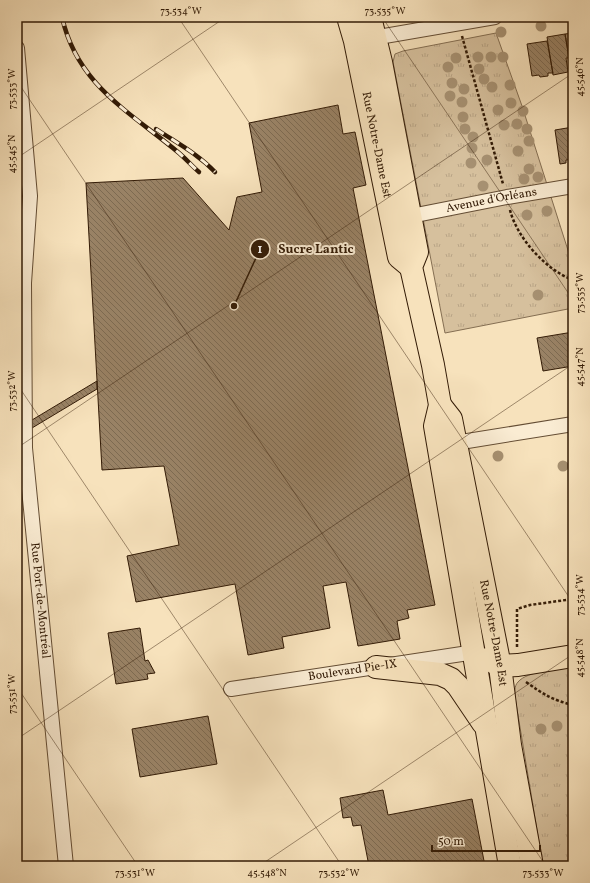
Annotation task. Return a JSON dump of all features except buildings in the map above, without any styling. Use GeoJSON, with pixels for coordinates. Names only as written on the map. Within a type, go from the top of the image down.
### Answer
{"type":"FeatureCollection","features":[{"type":"Feature","properties":{"kind":"main road","name":"Rue Notre-Dame Est"},"geometry":{"type":"LineString","coordinates":[[348,17],[367,32],[381,62],[411,216],[417,252],[411,267],[433,365],[440,405],[435,426],[510,866]]}},
{"type":"Feature","properties":{"kind":"main road","name":"Rue Notre-Dame Est"},"geometry":{"type":"LineString","coordinates":[[367,32],[399,257],[411,267]]}},
{"type":"Feature","properties":{"kind":"main road","name":"Rue Notre-Dame Est"},"geometry":{"type":"LineString","coordinates":[[440,405],[451,419],[487,596],[505,659],[510,745],[532,866]]}},
{"type":"Feature","properties":{"kind":"main road"},"geometry":{"type":"LineString","coordinates":[[505,659],[573,644]]}},
{"type":"Feature","properties":{"kind":"main road"},"geometry":{"type":"LineString","coordinates":[[474,652],[505,659],[518,666],[573,656]]}},
{"type":"Feature","properties":{"kind":"main road"},"geometry":{"type":"LineString","coordinates":[[376,667],[440,674],[451,680],[458,686],[487,730]]}},
{"type":"Feature","properties":{"kind":"street"},"geometry":{"type":"LineString","coordinates":[[367,32],[460,23],[495,17]]}},
{"type":"Feature","properties":{"kind":"street","name":"Rue Port-de-Montréal"},"geometry":{"type":"LineString","coordinates":[[17,48],[30,196],[24,283],[25,448],[66,866]]}},
{"type":"Feature","properties":{"kind":"street","name":"Avenue d'Orléans"},"geometry":{"type":"LineString","coordinates":[[411,216],[507,197],[573,186]]}},
{"type":"Feature","properties":{"kind":"street"},"geometry":{"type":"LineString","coordinates":[[455,443],[573,424]]}},
{"type":"Feature","properties":{"kind":"street","name":"Boulevard Pie-IX"},"geometry":{"type":"LineString","coordinates":[[231,689],[474,652]]}},
{"type":"Feature","properties":{"kind":"path"},"geometry":{"type":"LineString","coordinates":[[460,23],[463,41],[512,218],[528,243],[550,267],[573,280]]}},
{"type":"Feature","properties":{"kind":"path"},"geometry":{"type":"LineString","coordinates":[[505,659],[517,609],[530,605],[573,598]]}},
{"type":"Feature","properties":{"kind":"path"},"geometry":{"type":"LineString","coordinates":[[524,680],[545,696],[558,702],[573,705]]}},
{"type":"Feature","properties":{"kind":"green space"},"geometry":{"type":"Polygon","coordinates":[[[496,33],[522,106],[573,266],[573,308],[445,333],[393,62],[395,54],[403,51],[496,33]]]}},
{"type":"Feature","properties":{"kind":"green space"},"geometry":{"type":"Polygon","coordinates":[[[573,667],[573,866],[543,866],[515,697],[515,689],[518,682],[528,675],[573,667]]]}},
{"type":"Feature","properties":{"kind":"railway"},"geometry":{"type":"LineString","coordinates":[[62,17],[69,41],[80,61],[93,79],[124,110],[179,153],[199,172]]}},
{"type":"Feature","properties":{"kind":"railway"},"geometry":{"type":"LineString","coordinates":[[156,129],[194,154],[215,172]]}},
{"type":"Feature","properties":{"kind":"place","name":"Sucre Lantic"},"geometry":{"type":"Point","coordinates":[234,306]}}]}
